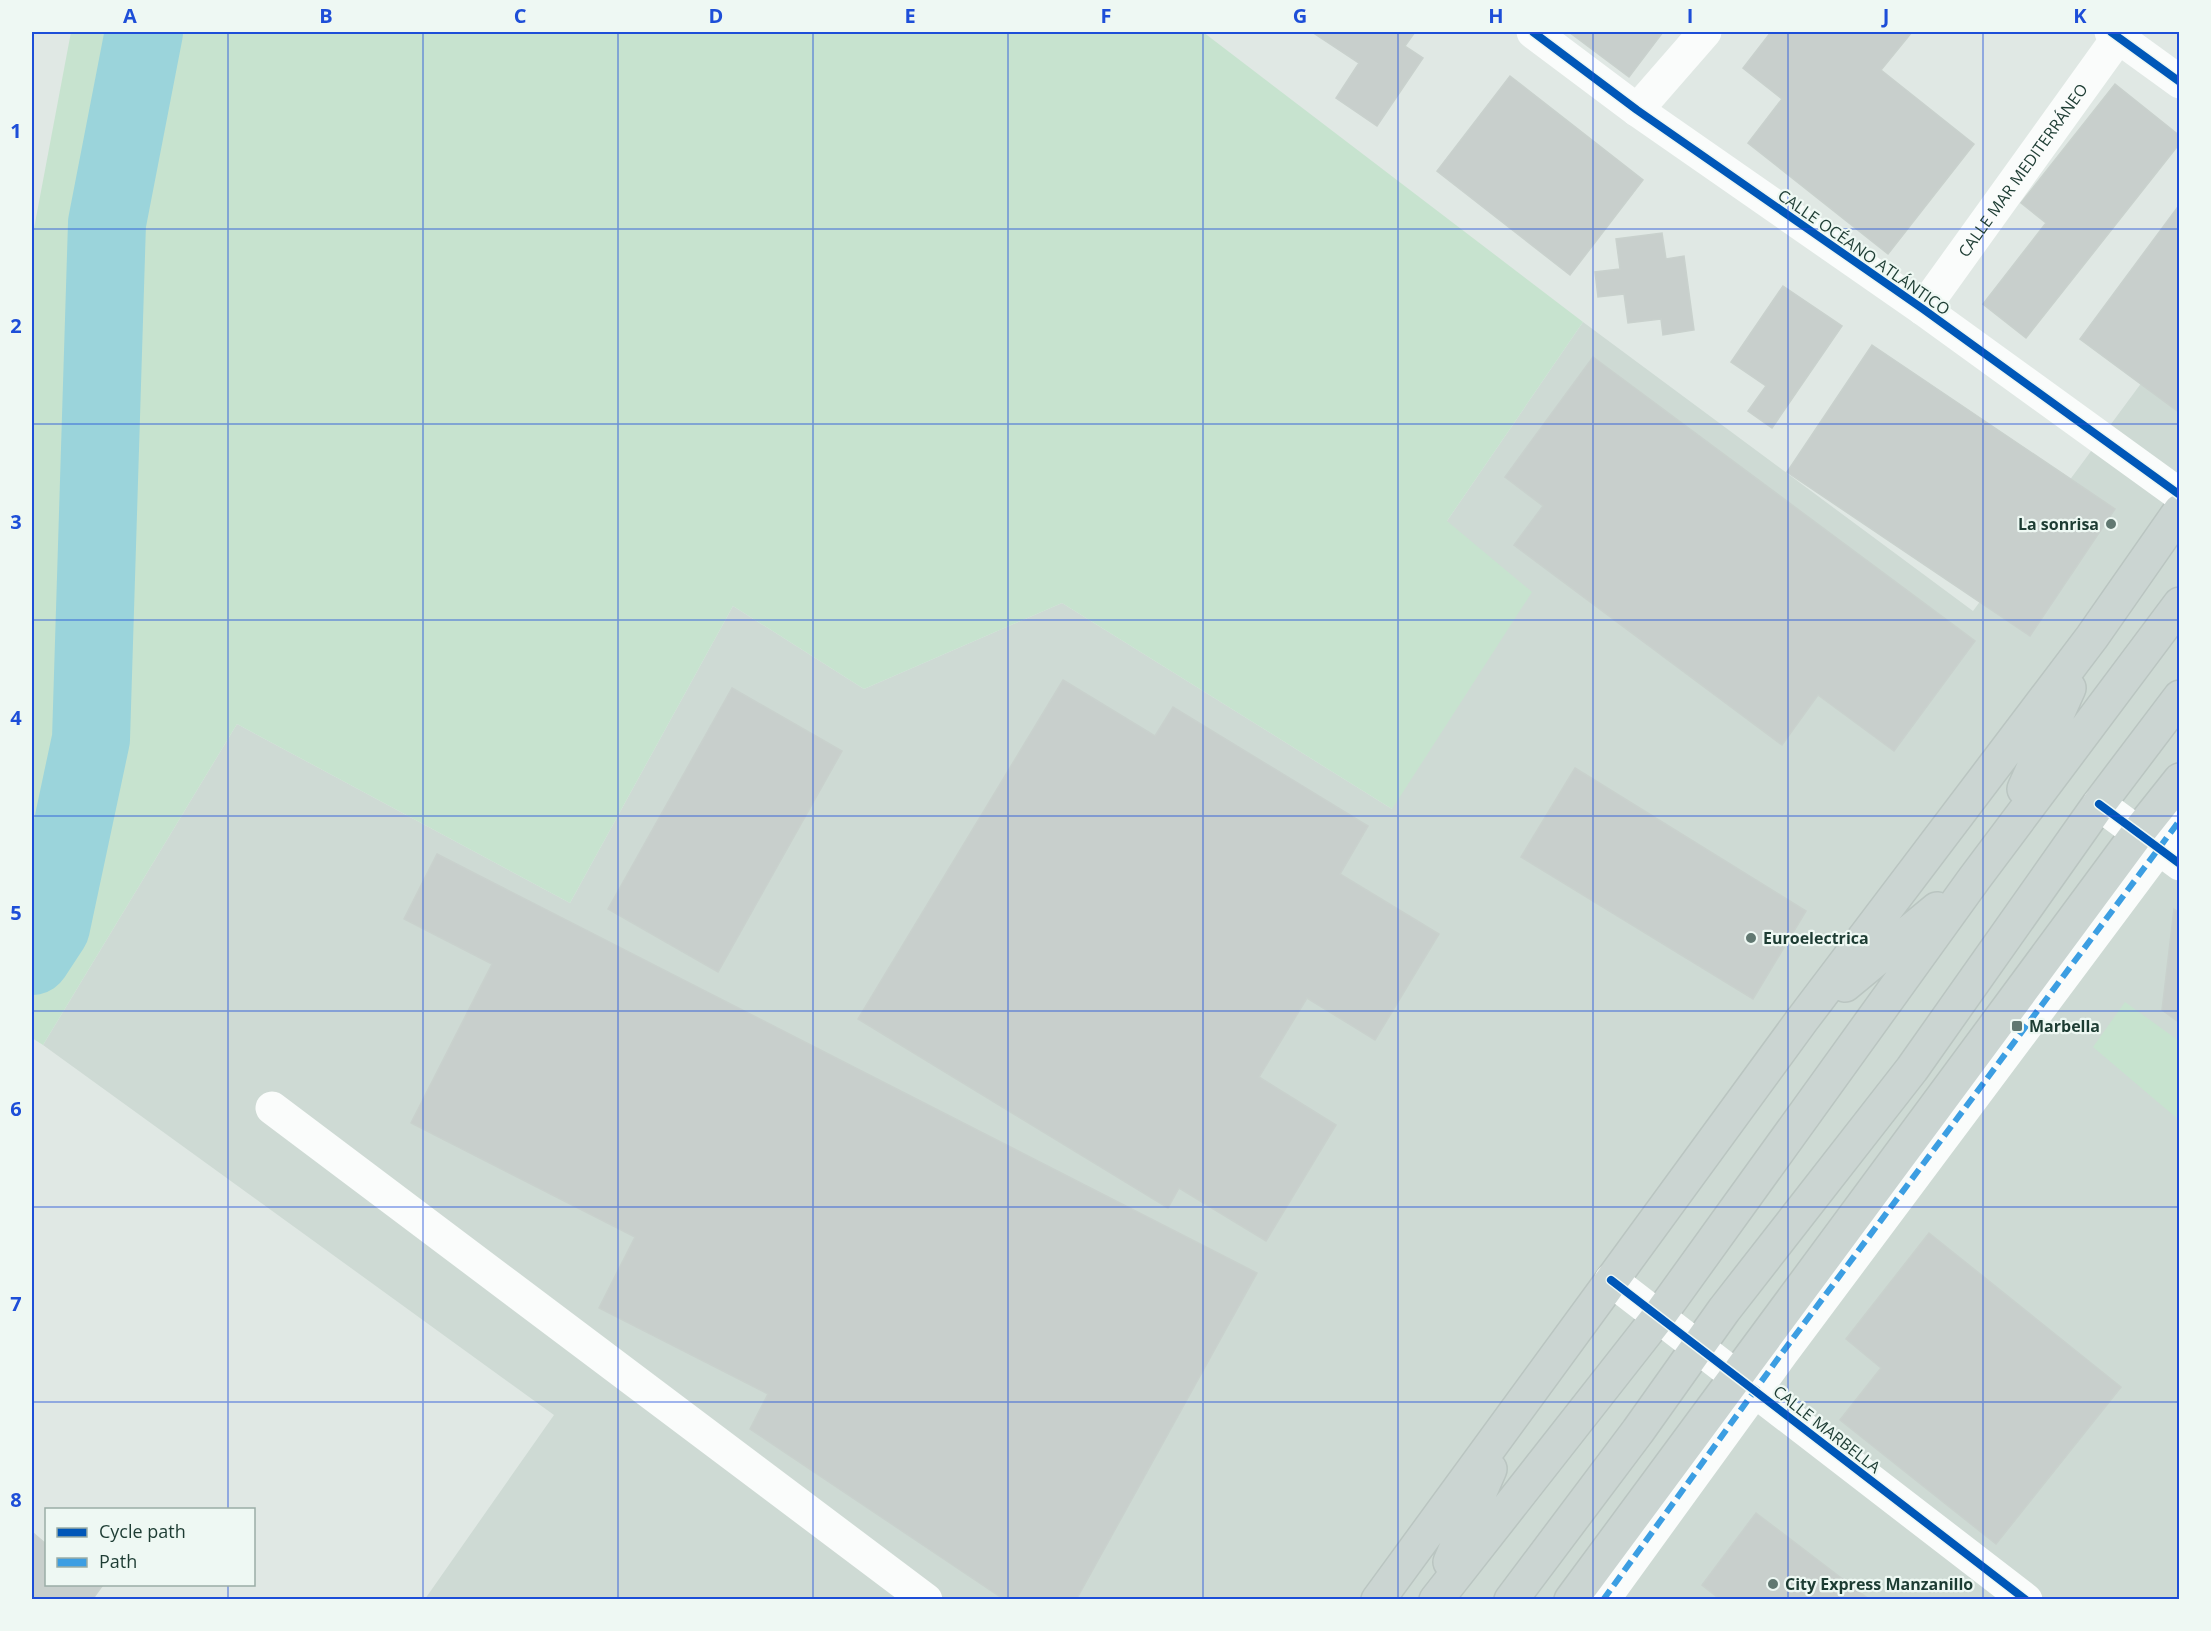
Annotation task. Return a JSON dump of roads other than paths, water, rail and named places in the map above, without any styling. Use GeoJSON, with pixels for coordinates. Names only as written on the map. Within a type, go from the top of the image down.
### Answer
{"type":"FeatureCollection","features":[{"type":"Feature","properties":{"kind":"main road"},"geometry":{"type":"LineString","coordinates":[[1378,1599],[1802,1020],[2092,637],[2180,511]]}},
{"type":"Feature","properties":{"kind":"main road"},"geometry":{"type":"LineString","coordinates":[[1435,1599],[1659,1316],[1974,879],[2180,604]]}},
{"type":"Feature","properties":{"kind":"main road"},"geometry":{"type":"LineString","coordinates":[[2000,845],[2092,637]]}},
{"type":"Feature","properties":{"kind":"main road"},"geometry":{"type":"LineString","coordinates":[[1511,1599],[1638,1431],[1697,1346],[1912,1069],[2099,804],[2180,697]]}},
{"type":"Feature","properties":{"kind":"main road"},"geometry":{"type":"LineString","coordinates":[[1586,1596],[1746,1383],[2158,849],[2180,780]]}},
{"type":"Feature","properties":{"kind":"main road"},"geometry":{"type":"LineString","coordinates":[[1802,1020],[1974,879]]}},
{"type":"Feature","properties":{"kind":"main road"},"geometry":{"type":"LineString","coordinates":[[1435,1599],[1511,1418]]}},
{"type":"Feature","properties":{"kind":"street","name":"CALLE OCÉANO ATLÁNTICO"},"geometry":{"type":"LineString","coordinates":[[1533,32],[1637,110],[1923,309],[2180,495]]}},
{"type":"Feature","properties":{"kind":"street"},"geometry":{"type":"LineString","coordinates":[[1637,110],[1705,32]]}},
{"type":"Feature","properties":{"kind":"street"},"geometry":{"type":"LineString","coordinates":[[2117,33],[2180,82]]}},
{"type":"Feature","properties":{"kind":"street","name":"CALLE MAR MEDITERRÁNEO"},"geometry":{"type":"LineString","coordinates":[[1923,309],[2117,33]]}},
{"type":"Feature","properties":{"kind":"street"},"geometry":{"type":"LineString","coordinates":[[2099,804],[2158,849],[2180,820]]}},
{"type":"Feature","properties":{"kind":"street"},"geometry":{"type":"LineString","coordinates":[[272,1108],[926,1599]]}},
{"type":"Feature","properties":{"kind":"street","name":"CALLE MARBELLA"},"geometry":{"type":"LineString","coordinates":[[1611,1280],[2026,1599]]}},
{"type":"Feature","properties":{"kind":"waterway"},"geometry":{"type":"LineString","coordinates":[[32,956],[51,927],[91,739],[107,223],[144,32]]}},
{"type":"Feature","properties":{"kind":"place","name":"La sonrisa"},"geometry":{"type":"Point","coordinates":[2111,524]}},
{"type":"Feature","properties":{"kind":"place","name":"Euroelectrica"},"geometry":{"type":"Point","coordinates":[1751,938]}},
{"type":"Feature","properties":{"kind":"place","name":"Marbella"},"geometry":{"type":"Point","coordinates":[2017,1026]}},
{"type":"Feature","properties":{"kind":"place","name":"City Express Manzanillo"},"geometry":{"type":"Point","coordinates":[1773,1584]}}]}
